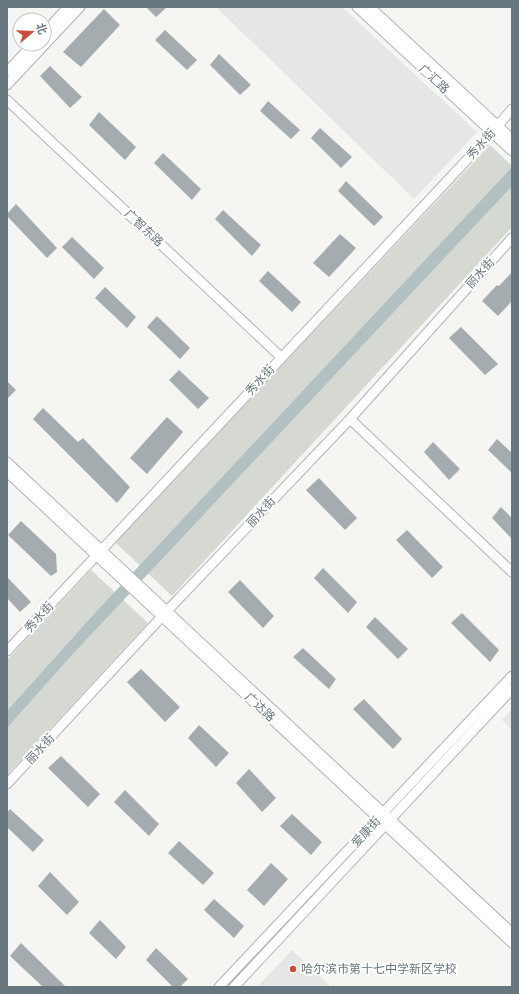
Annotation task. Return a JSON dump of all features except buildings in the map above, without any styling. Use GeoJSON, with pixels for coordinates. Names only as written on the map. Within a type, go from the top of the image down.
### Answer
{"type":"FeatureCollection","features":[{"type":"Feature","properties":{"kind":"main road"},"geometry":{"type":"LineString","coordinates":[[52,24],[68,7]]}},
{"type":"Feature","properties":{"kind":"main road"},"geometry":{"type":"LineString","coordinates":[[7,85],[80,7]]}},
{"type":"Feature","properties":{"kind":"main road","name":"广汇路"},"geometry":{"type":"LineString","coordinates":[[357,7],[511,146]]}},
{"type":"Feature","properties":{"kind":"main road","name":"广汇路"},"geometry":{"type":"LineString","coordinates":[[370,7],[494,130]]}},
{"type":"Feature","properties":{"kind":"main road"},"geometry":{"type":"LineString","coordinates":[[7,72],[26,52]]}},
{"type":"Feature","properties":{"kind":"main road","name":"广智东路"},"geometry":{"type":"LineString","coordinates":[[7,100],[281,357]]}},
{"type":"Feature","properties":{"kind":"main road","name":"秀水街"},"geometry":{"type":"LineString","coordinates":[[7,651],[512,109]]}},
{"type":"Feature","properties":{"kind":"main road","name":"丽水街"},"geometry":{"type":"LineString","coordinates":[[7,784],[165,614],[350,419],[512,238]]}},
{"type":"Feature","properties":{"kind":"main road"},"geometry":{"type":"LineString","coordinates":[[350,419],[512,572]]}},
{"type":"Feature","properties":{"kind":"main road","name":"广达路"},"geometry":{"type":"LineString","coordinates":[[7,462],[99,553]]}},
{"type":"Feature","properties":{"kind":"main road","name":"广达路"},"geometry":{"type":"LineString","coordinates":[[7,472],[133,584],[381,815],[512,943]]}},
{"type":"Feature","properties":{"kind":"main road","name":"爱康街"},"geometry":{"type":"LineString","coordinates":[[219,987],[512,676]]}},
{"type":"Feature","properties":{"kind":"main road","name":"爱康街"},"geometry":{"type":"LineString","coordinates":[[234,987],[512,689]]}},
{"type":"Feature","properties":{"kind":"main road","name":"广达路"},"geometry":{"type":"LineString","coordinates":[[388,822],[512,933]]}},
{"type":"Feature","properties":{"kind":"shaded area"},"geometry":{"type":"Polygon","coordinates":[[[216,7],[342,7],[477,132],[414,199],[216,7]]]}},
{"type":"Feature","properties":{"kind":"shaded area"},"geometry":{"type":"Polygon","coordinates":[[[490,145],[512,166],[512,227],[172,596],[115,542],[490,145]]]}},
{"type":"Feature","properties":{"kind":"shaded area"},"geometry":{"type":"Polygon","coordinates":[[[512,167],[512,186],[70,657],[7,728],[7,711],[95,613],[512,167]]]}},
{"type":"Feature","properties":{"kind":"shaded area"},"geometry":{"type":"Polygon","coordinates":[[[91,570],[148,623],[7,775],[7,660],[91,570]]]}},
{"type":"Feature","properties":{"kind":"shaded area"},"geometry":{"type":"Polygon","coordinates":[[[512,709],[512,730],[502,720],[512,709]]]}},
{"type":"Feature","properties":{"kind":"shaded area","name":"哈尔滨市第十七中学新区学校"},"geometry":{"type":"Polygon","coordinates":[[[292,950],[331,987],[257,987],[292,950]]]}},
{"type":"Feature","properties":{"kind":"place","name":"哈尔滨市第十七中学新区学校"},"geometry":{"type":"Point","coordinates":[293,969]}}]}
